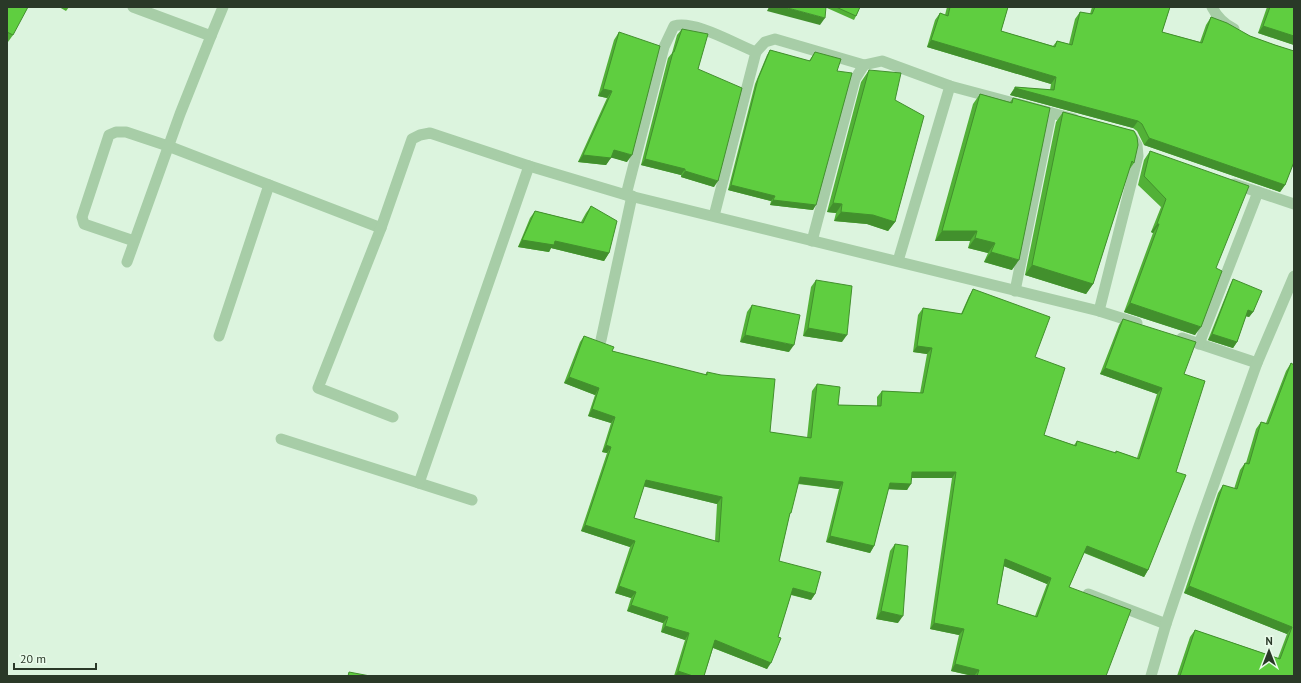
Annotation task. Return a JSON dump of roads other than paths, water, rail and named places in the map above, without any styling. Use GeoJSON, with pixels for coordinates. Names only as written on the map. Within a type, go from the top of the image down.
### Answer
{"type":"FeatureCollection","features":[{"type":"Feature","properties":{"kind":"street"},"geometry":{"type":"LineString","coordinates":[[133,7],[211,36]]}},
{"type":"Feature","properties":{"kind":"street"},"geometry":{"type":"LineString","coordinates":[[127,262],[168,146],[223,7]]}},
{"type":"Feature","properties":{"kind":"street"},"geometry":{"type":"LineString","coordinates":[[1212,7],[1214,12],[1224,24],[1241,33]]}},
{"type":"Feature","properties":{"kind":"street"},"geometry":{"type":"LineString","coordinates":[[601,340],[629,195],[664,47],[674,26],[682,24],[708,31],[756,52]]}},
{"type":"Feature","properties":{"kind":"street"},"geometry":{"type":"LineString","coordinates":[[714,216],[756,52],[765,42],[775,39],[864,66],[882,61],[950,86],[1087,123]]}},
{"type":"Feature","properties":{"kind":"street"},"geometry":{"type":"LineString","coordinates":[[812,241],[855,79],[864,66]]}},
{"type":"Feature","properties":{"kind":"street"},"geometry":{"type":"LineString","coordinates":[[898,262],[950,86]]}},
{"type":"Feature","properties":{"kind":"street"},"geometry":{"type":"LineString","coordinates":[[1015,291],[1051,113]]}},
{"type":"Feature","properties":{"kind":"street"},"geometry":{"type":"LineString","coordinates":[[134,242],[84,224],[82,217],[109,135],[116,132],[126,132],[168,146],[381,228]]}},
{"type":"Feature","properties":{"kind":"street"},"geometry":{"type":"LineString","coordinates":[[392,417],[318,388],[381,228],[412,139],[420,135],[430,133],[529,166],[629,195],[1099,311],[1149,327]]}},
{"type":"Feature","properties":{"kind":"street"},"geometry":{"type":"LineString","coordinates":[[1099,311],[1138,156],[1141,151],[1131,135],[1124,133]]}},
{"type":"Feature","properties":{"kind":"street"},"geometry":{"type":"LineString","coordinates":[[419,483],[529,166]]}},
{"type":"Feature","properties":{"kind":"street"},"geometry":{"type":"LineString","coordinates":[[1220,179],[1294,204]]}},
{"type":"Feature","properties":{"kind":"street"},"geometry":{"type":"LineString","coordinates":[[219,336],[269,185]]}},
{"type":"Feature","properties":{"kind":"street"},"geometry":{"type":"LineString","coordinates":[[1199,344],[1258,192]]}},
{"type":"Feature","properties":{"kind":"street"},"geometry":{"type":"LineString","coordinates":[[1151,676],[1166,624],[1198,529],[1257,363],[1294,276]]}},
{"type":"Feature","properties":{"kind":"street"},"geometry":{"type":"LineString","coordinates":[[1171,334],[1257,363]]}},
{"type":"Feature","properties":{"kind":"street"},"geometry":{"type":"LineString","coordinates":[[281,439],[472,500]]}},
{"type":"Feature","properties":{"kind":"street"},"geometry":{"type":"LineString","coordinates":[[1088,594],[1166,624]]}}]}
